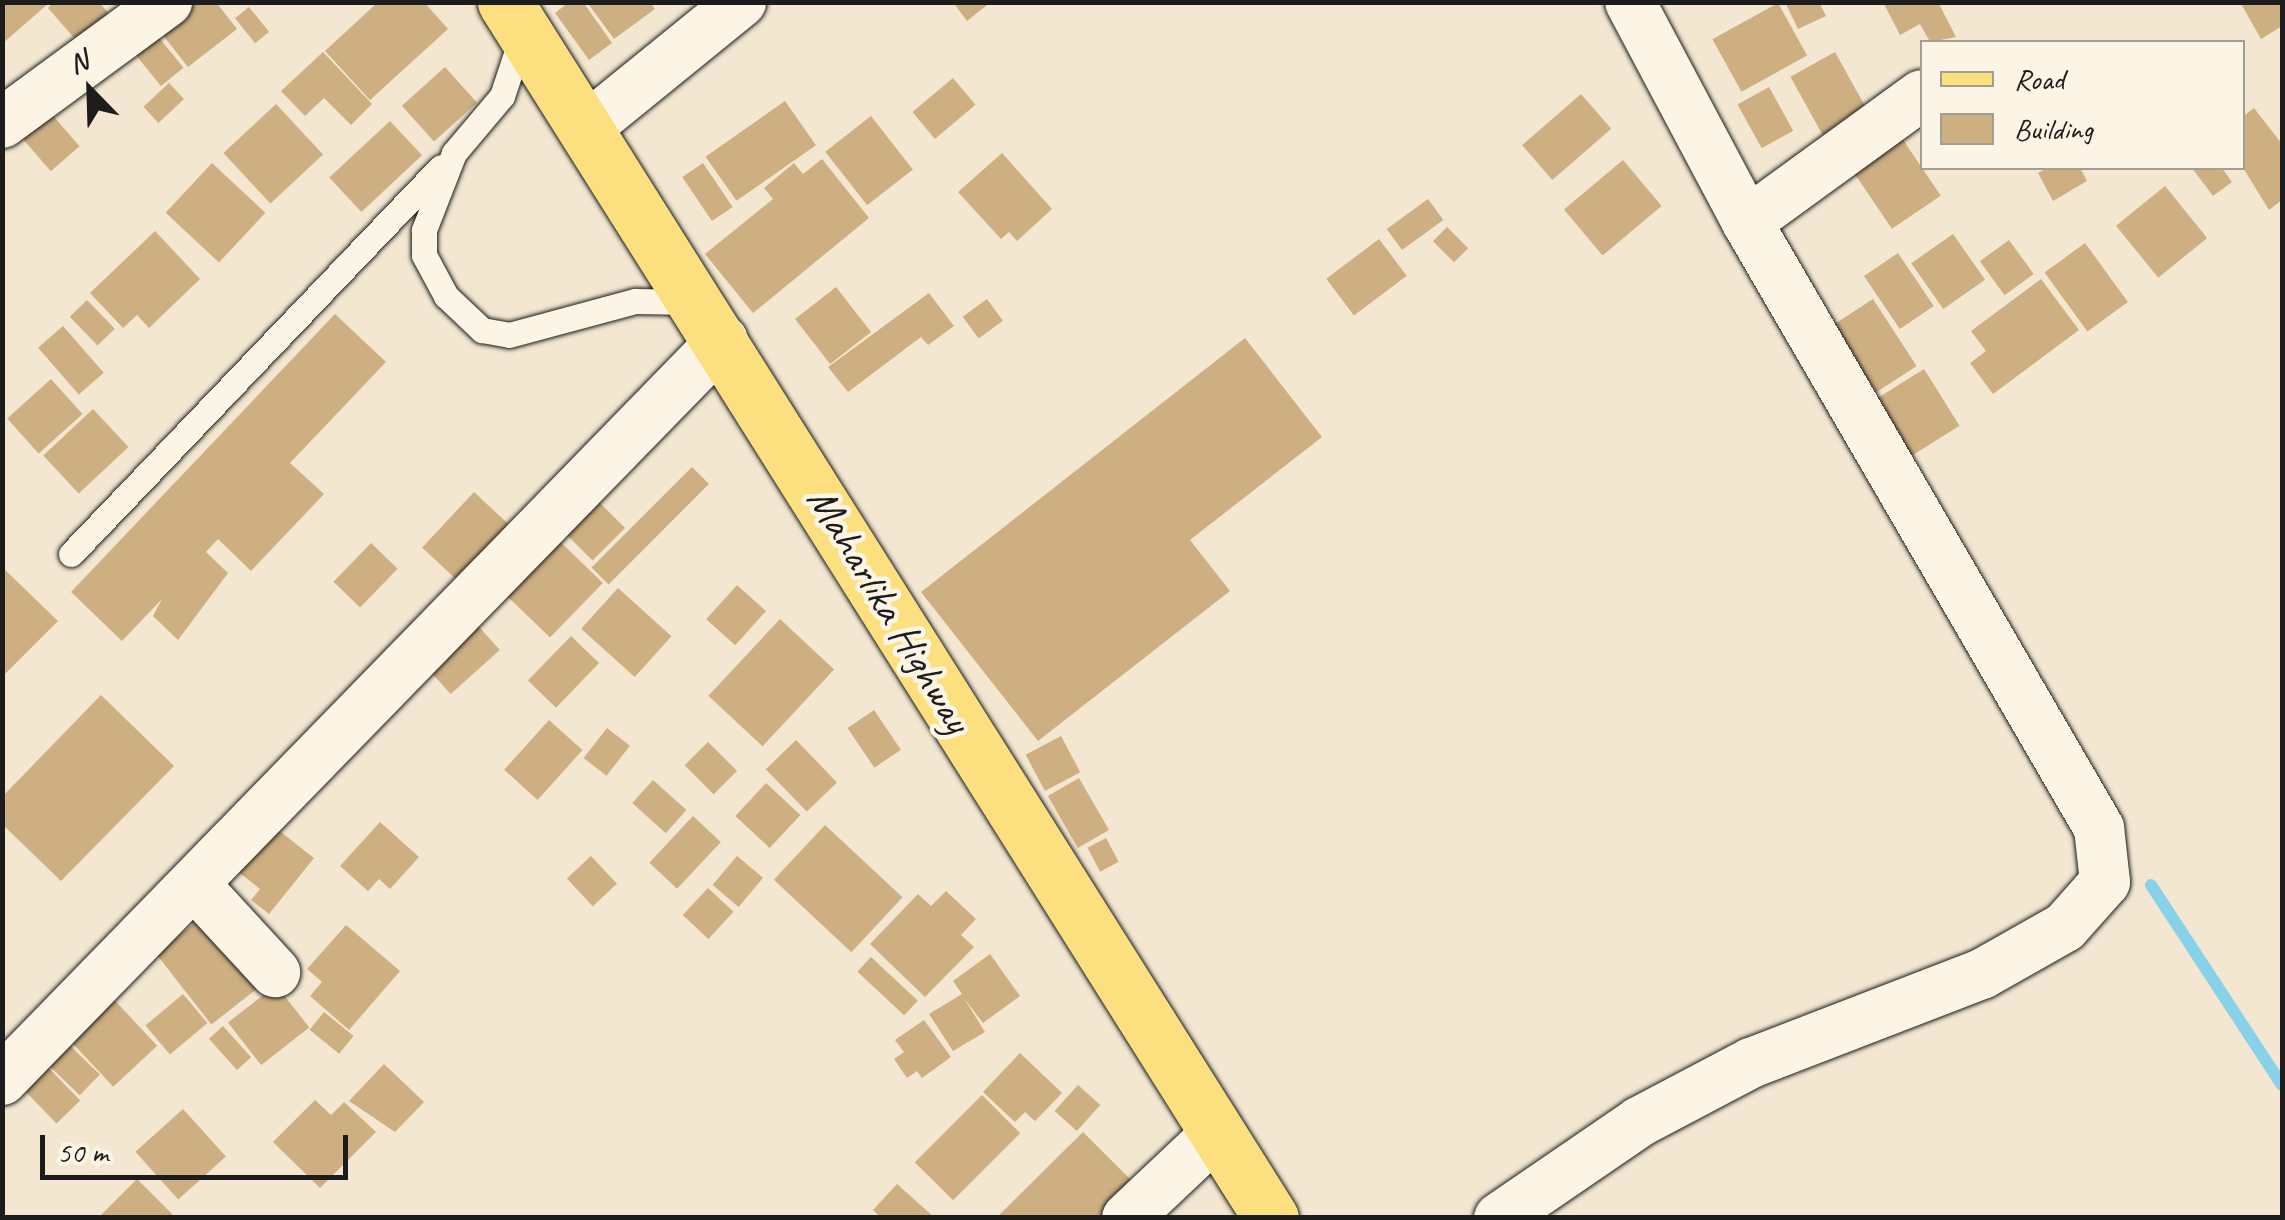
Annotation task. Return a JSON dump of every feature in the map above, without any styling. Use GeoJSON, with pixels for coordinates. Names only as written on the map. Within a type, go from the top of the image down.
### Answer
{"type":"FeatureCollection","features":[{"type":"Feature","properties":{"kind":"main road","name":"Maharlika Highway"},"geometry":{"type":"LineString","coordinates":[[514,17],[709,321],[1020,828],[1271,1218]]}},
{"type":"Feature","properties":{"kind":"street"},"geometry":{"type":"LineString","coordinates":[[2,124],[167,2]]}},
{"type":"Feature","properties":{"kind":"street"},"geometry":{"type":"LineString","coordinates":[[586,128],[740,2]]}},
{"type":"Feature","properties":{"kind":"street"},"geometry":{"type":"LineString","coordinates":[[1499,1218],[1639,1122],[1751,1063],[1982,974],[2064,927],[2105,882],[2100,828],[1747,222],[1630,2]]}},
{"type":"Feature","properties":{"kind":"street"},"geometry":{"type":"LineString","coordinates":[[1747,222],[1920,96]]}},
{"type":"Feature","properties":{"kind":"street"},"geometry":{"type":"LineString","coordinates":[[2,1080],[194,884],[709,321]]}},
{"type":"Feature","properties":{"kind":"street"},"geometry":{"type":"LineString","coordinates":[[194,884],[275,972]]}},
{"type":"Feature","properties":{"kind":"street"},"geometry":{"type":"LineString","coordinates":[[1127,1218],[1218,1132]]}},
{"type":"Feature","properties":{"kind":"lane"},"geometry":{"type":"LineString","coordinates":[[72,554],[454,153],[502,96],[514,17]]}},
{"type":"Feature","properties":{"kind":"lane"},"geometry":{"type":"LineString","coordinates":[[454,153],[424,230],[424,255],[446,296],[482,330],[548,330],[636,301],[709,321]]}},
{"type":"Feature","properties":{"kind":"building"},"geometry":{"type":"Polygon","coordinates":[[[2,2],[50,2],[2,44],[2,2]]]}},
{"type":"Feature","properties":{"kind":"building"},"geometry":{"type":"Polygon","coordinates":[[[54,2],[99,2],[114,20],[82,47],[48,8],[54,2]]]}},
{"type":"Feature","properties":{"kind":"building"},"geometry":{"type":"Polygon","coordinates":[[[184,2],[216,2],[237,29],[188,67],[155,25],[184,2]]]}},
{"type":"Feature","properties":{"kind":"building"},"geometry":{"type":"Polygon","coordinates":[[[378,2],[424,2],[448,29],[370,100],[325,51],[378,2]]]}},
{"type":"Feature","properties":{"kind":"building"},"geometry":{"type":"Polygon","coordinates":[[[569,2],[583,2],[612,43],[589,60],[555,13],[569,2]]]}},
{"type":"Feature","properties":{"kind":"building"},"geometry":{"type":"Polygon","coordinates":[[[587,2],[650,2],[655,9],[614,39],[587,2]]]}},
{"type":"Feature","properties":{"kind":"building"},"geometry":{"type":"Polygon","coordinates":[[[953,2],[991,2],[967,21],[953,2]]]}},
{"type":"Feature","properties":{"kind":"building"},"geometry":{"type":"Polygon","coordinates":[[[1785,2],[1819,2],[1826,16],[1798,29],[1785,2]]]}},
{"type":"Feature","properties":{"kind":"building"},"geometry":{"type":"Polygon","coordinates":[[[1883,2],[1938,2],[1956,37],[1929,40],[1920,24],[1900,35],[1883,2]]]}},
{"type":"Feature","properties":{"kind":"building"},"geometry":{"type":"Polygon","coordinates":[[[2240,2],[2282,2],[2282,26],[2261,39],[2240,2]]]}},
{"type":"Feature","properties":{"kind":"building"},"geometry":{"type":"Polygon","coordinates":[[[1778,3],[1807,55],[1741,92],[1712,39],[1778,3]]]}},
{"type":"Feature","properties":{"kind":"building"},"geometry":{"type":"Polygon","coordinates":[[[249,7],[269,32],[255,43],[235,18],[249,7]]]}},
{"type":"Feature","properties":{"kind":"building"},"geometry":{"type":"Polygon","coordinates":[[[152,29],[183,68],[161,86],[129,47],[152,29]]]}},
{"type":"Feature","properties":{"kind":"building"},"geometry":{"type":"Polygon","coordinates":[[[323,52],[372,104],[351,125],[324,98],[305,116],[281,91],[323,52]]]}},
{"type":"Feature","properties":{"kind":"building"},"geometry":{"type":"Polygon","coordinates":[[[1835,52],[1872,118],[1827,143],[1790,77],[1835,52]]]}},
{"type":"Feature","properties":{"kind":"building"},"geometry":{"type":"Polygon","coordinates":[[[445,67],[477,103],[434,141],[402,106],[445,67]]]}},
{"type":"Feature","properties":{"kind":"building"},"geometry":{"type":"Polygon","coordinates":[[[953,78],[975,105],[935,139],[912,112],[953,78]]]}},
{"type":"Feature","properties":{"kind":"building"},"geometry":{"type":"Polygon","coordinates":[[[169,83],[184,99],[158,123],[143,107],[169,83]]]}},
{"type":"Feature","properties":{"kind":"building"},"geometry":{"type":"Polygon","coordinates":[[[1769,87],[1793,131],[1762,148],[1738,104],[1769,87]]]}},
{"type":"Feature","properties":{"kind":"building"},"geometry":{"type":"Polygon","coordinates":[[[1581,94],[1611,129],[1552,180],[1522,145],[1581,94]]]}},
{"type":"Feature","properties":{"kind":"building"},"geometry":{"type":"Polygon","coordinates":[[[785,101],[816,145],[737,201],[706,157],[785,101]]]}},
{"type":"Feature","properties":{"kind":"building"},"geometry":{"type":"Polygon","coordinates":[[[276,104],[323,154],[270,204],[223,153],[276,104]]]}},
{"type":"Feature","properties":{"kind":"building"},"geometry":{"type":"Polygon","coordinates":[[[2254,108],[2282,144],[2282,200],[2269,210],[2244,170],[2245,115],[2254,108]]]}},
{"type":"Feature","properties":{"kind":"building"},"geometry":{"type":"Polygon","coordinates":[[[48,110],[79,146],[51,171],[19,135],[48,110]]]}},
{"type":"Feature","properties":{"kind":"building"},"geometry":{"type":"Polygon","coordinates":[[[871,116],[913,170],[867,205],[825,152],[871,116]]]}},
{"type":"Feature","properties":{"kind":"building"},"geometry":{"type":"Polygon","coordinates":[[[390,121],[422,155],[361,212],[329,178],[390,121]]]}},
{"type":"Feature","properties":{"kind":"building"},"geometry":{"type":"Polygon","coordinates":[[[1891,122],[1941,196],[1892,229],[1842,155],[1891,122]]]}},
{"type":"Feature","properties":{"kind":"building"},"geometry":{"type":"Polygon","coordinates":[[[1002,153],[1052,209],[1017,241],[1009,232],[1001,239],[958,192],[1002,153]]]}},
{"type":"Feature","properties":{"kind":"building"},"geometry":{"type":"Polygon","coordinates":[[[822,159],[869,218],[753,313],[705,254],[773,199],[764,188],[794,163],[803,174],[822,159]]]}},
{"type":"Feature","properties":{"kind":"building"},"geometry":{"type":"Polygon","coordinates":[[[1623,160],[1662,206],[1603,255],[1564,209],[1623,160]]]}},
{"type":"Feature","properties":{"kind":"building"},"geometry":{"type":"Polygon","coordinates":[[[212,163],[265,213],[219,263],[166,213],[212,163]]]}},
{"type":"Feature","properties":{"kind":"building"},"geometry":{"type":"Polygon","coordinates":[[[703,163],[733,207],[712,221],[682,177],[703,163]]]}},
{"type":"Feature","properties":{"kind":"building"},"geometry":{"type":"Polygon","coordinates":[[[2081,170],[2087,181],[2053,201],[2038,173],[2081,170]]]}},
{"type":"Feature","properties":{"kind":"building"},"geometry":{"type":"Polygon","coordinates":[[[2194,170],[2223,170],[2232,182],[2213,196],[2194,170]]]}},
{"type":"Feature","properties":{"kind":"building"},"geometry":{"type":"Polygon","coordinates":[[[2165,186],[2207,238],[2158,278],[2116,226],[2165,186]]]}},
{"type":"Feature","properties":{"kind":"building"},"geometry":{"type":"Polygon","coordinates":[[[1428,199],[1443,220],[1402,250],[1387,229],[1428,199]]]}},
{"type":"Feature","properties":{"kind":"building"},"geometry":{"type":"Polygon","coordinates":[[[1447,227],[1468,248],[1454,262],[1433,241],[1447,227]]]}},
{"type":"Feature","properties":{"kind":"building"},"geometry":{"type":"Polygon","coordinates":[[[155,231],[200,279],[149,328],[137,315],[123,328],[90,293],[155,231]]]}},
{"type":"Feature","properties":{"kind":"building"},"geometry":{"type":"Polygon","coordinates":[[[1953,234],[1985,280],[1943,309],[1911,263],[1953,234]]]}},
{"type":"Feature","properties":{"kind":"building"},"geometry":{"type":"Polygon","coordinates":[[[1379,239],[1407,276],[1354,315],[1326,279],[1379,239]]]}},
{"type":"Feature","properties":{"kind":"building"},"geometry":{"type":"Polygon","coordinates":[[[2009,240],[2034,274],[2005,295],[1980,261],[2009,240]]]}},
{"type":"Feature","properties":{"kind":"building"},"geometry":{"type":"Polygon","coordinates":[[[2085,243],[2128,302],[2087,331],[2045,272],[2085,243]]]}},
{"type":"Feature","properties":{"kind":"building"},"geometry":{"type":"Polygon","coordinates":[[[1898,253],[1934,306],[1900,329],[1864,276],[1898,253]]]}},
{"type":"Feature","properties":{"kind":"building"},"geometry":{"type":"Polygon","coordinates":[[[2041,279],[2079,330],[1993,394],[1970,363],[1986,351],[1971,331],[2041,279]]]}},
{"type":"Feature","properties":{"kind":"building"},"geometry":{"type":"Polygon","coordinates":[[[836,287],[871,332],[830,364],[795,319],[836,287]]]}},
{"type":"Feature","properties":{"kind":"building"},"geometry":{"type":"Polygon","coordinates":[[[929,293],[954,326],[928,345],[921,337],[848,392],[828,367],[929,293]]]}},
{"type":"Feature","properties":{"kind":"building"},"geometry":{"type":"Polygon","coordinates":[[[987,299],[1003,321],[979,338],[963,317],[987,299]]]}},
{"type":"Feature","properties":{"kind":"building"},"geometry":{"type":"Polygon","coordinates":[[[1873,299],[1917,366],[1876,392],[1833,325],[1873,299]]]}},
{"type":"Feature","properties":{"kind":"building"},"geometry":{"type":"Polygon","coordinates":[[[87,300],[115,329],[98,345],[70,317],[87,300]]]}},
{"type":"Feature","properties":{"kind":"building"},"geometry":{"type":"Polygon","coordinates":[[[335,314],[386,362],[290,463],[324,494],[251,571],[218,539],[206,552],[228,573],[178,640],[153,616],[162,599],[122,641],[71,592],[335,314]]]}},
{"type":"Feature","properties":{"kind":"building"},"geometry":{"type":"Polygon","coordinates":[[[63,326],[104,373],[79,394],[38,348],[63,326]]]}},
{"type":"Feature","properties":{"kind":"building"},"geometry":{"type":"Polygon","coordinates":[[[1245,338],[1322,437],[1190,540],[1230,591],[1038,741],[921,592],[1245,338]]]}},
{"type":"Feature","properties":{"kind":"building"},"geometry":{"type":"Polygon","coordinates":[[[1924,369],[1960,426],[1906,459],[1871,402],[1924,369]]]}},
{"type":"Feature","properties":{"kind":"building"},"geometry":{"type":"Polygon","coordinates":[[[51,379],[82,414],[39,453],[7,418],[51,379]]]}},
{"type":"Feature","properties":{"kind":"building"},"geometry":{"type":"Polygon","coordinates":[[[93,409],[128,447],[79,493],[43,455],[93,409]]]}},
{"type":"Feature","properties":{"kind":"building"},"geometry":{"type":"Polygon","coordinates":[[[692,467],[709,484],[609,584],[592,567],[692,467]]]}},
{"type":"Feature","properties":{"kind":"building"},"geometry":{"type":"Polygon","coordinates":[[[474,492],[513,528],[461,584],[422,548],[474,492]]]}},
{"type":"Feature","properties":{"kind":"building"},"geometry":{"type":"Polygon","coordinates":[[[589,492],[625,528],[593,561],[556,525],[589,492]]]}},
{"type":"Feature","properties":{"kind":"building"},"geometry":{"type":"Polygon","coordinates":[[[546,528],[603,583],[550,638],[493,583],[546,528]]]}},
{"type":"Feature","properties":{"kind":"building"},"geometry":{"type":"Polygon","coordinates":[[[371,543],[398,569],[360,608],[333,582],[371,543]]]}},
{"type":"Feature","properties":{"kind":"building"},"geometry":{"type":"Polygon","coordinates":[[[2,567],[58,621],[2,677],[2,567]]]}},
{"type":"Feature","properties":{"kind":"building"},"geometry":{"type":"Polygon","coordinates":[[[737,585],[766,611],[735,645],[706,619],[737,585]]]}},
{"type":"Feature","properties":{"kind":"building"},"geometry":{"type":"Polygon","coordinates":[[[618,588],[672,636],[635,677],[581,629],[618,588]]]}},
{"type":"Feature","properties":{"kind":"building"},"geometry":{"type":"Polygon","coordinates":[[[471,618],[500,650],[451,694],[422,662],[471,618]]]}},
{"type":"Feature","properties":{"kind":"building"},"geometry":{"type":"Polygon","coordinates":[[[780,619],[834,669],[763,746],[708,696],[780,619]]]}},
{"type":"Feature","properties":{"kind":"building"},"geometry":{"type":"Polygon","coordinates":[[[571,636],[599,663],[556,708],[528,681],[571,636]]]}},
{"type":"Feature","properties":{"kind":"building"},"geometry":{"type":"Polygon","coordinates":[[[101,695],[174,766],[61,881],[2,824],[2,797],[101,695]]]}},
{"type":"Feature","properties":{"kind":"building"},"geometry":{"type":"Polygon","coordinates":[[[874,710],[901,750],[874,768],[847,728],[874,710]]]}},
{"type":"Feature","properties":{"kind":"building"},"geometry":{"type":"Polygon","coordinates":[[[549,720],[582,750],[538,800],[504,770],[549,720]]]}},
{"type":"Feature","properties":{"kind":"building"},"geometry":{"type":"Polygon","coordinates":[[[607,728],[630,746],[606,776],[584,758],[607,728]]]}},
{"type":"Feature","properties":{"kind":"building"},"geometry":{"type":"Polygon","coordinates":[[[1061,736],[1080,772],[1045,791],[1026,755],[1061,736]]]}},
{"type":"Feature","properties":{"kind":"building"},"geometry":{"type":"Polygon","coordinates":[[[796,740],[837,782],[807,812],[766,769],[796,740]]]}},
{"type":"Feature","properties":{"kind":"building"},"geometry":{"type":"Polygon","coordinates":[[[708,742],[737,771],[714,794],[685,765],[708,742]]]}},
{"type":"Feature","properties":{"kind":"building"},"geometry":{"type":"Polygon","coordinates":[[[1079,778],[1109,830],[1078,848],[1048,796],[1079,778]]]}},
{"type":"Feature","properties":{"kind":"building"},"geometry":{"type":"Polygon","coordinates":[[[653,780],[686,810],[666,833],[632,803],[653,780]]]}},
{"type":"Feature","properties":{"kind":"building"},"geometry":{"type":"Polygon","coordinates":[[[766,783],[800,815],[770,848],[735,816],[766,783]]]}},
{"type":"Feature","properties":{"kind":"building"},"geometry":{"type":"Polygon","coordinates":[[[693,816],[721,842],[677,889],[649,863],[693,816]]]}},
{"type":"Feature","properties":{"kind":"building"},"geometry":{"type":"Polygon","coordinates":[[[268,822],[314,858],[269,914],[251,900],[260,889],[232,867],[268,822]]]}},
{"type":"Feature","properties":{"kind":"building"},"geometry":{"type":"Polygon","coordinates":[[[380,822],[419,857],[390,889],[379,879],[368,891],[340,866],[380,822]]]}},
{"type":"Feature","properties":{"kind":"building"},"geometry":{"type":"Polygon","coordinates":[[[825,825],[903,897],[851,952],[774,880],[825,825]]]}},
{"type":"Feature","properties":{"kind":"building"},"geometry":{"type":"Polygon","coordinates":[[[1106,838],[1119,862],[1100,872],[1087,848],[1106,838]]]}},
{"type":"Feature","properties":{"kind":"building"},"geometry":{"type":"Polygon","coordinates":[[[591,856],[617,884],[593,906],[567,879],[591,856]]]}},
{"type":"Feature","properties":{"kind":"building"},"geometry":{"type":"Polygon","coordinates":[[[737,856],[763,878],[739,907],[713,885],[737,856]]]}},
{"type":"Feature","properties":{"kind":"building"},"geometry":{"type":"Polygon","coordinates":[[[708,888],[734,912],[708,939],[683,915],[708,888]]]}},
{"type":"Feature","properties":{"kind":"building"},"geometry":{"type":"Polygon","coordinates":[[[946,891],[976,919],[961,935],[974,947],[925,997],[870,944],[918,894],[931,906],[946,891]]]}},
{"type":"Feature","properties":{"kind":"building"},"geometry":{"type":"Polygon","coordinates":[[[204,916],[259,987],[211,1024],[156,954],[204,916]]]}},
{"type":"Feature","properties":{"kind":"building"},"geometry":{"type":"Polygon","coordinates":[[[346,925],[400,971],[349,1030],[310,996],[322,982],[307,969],[346,925]]]}},
{"type":"Feature","properties":{"kind":"building"},"geometry":{"type":"Polygon","coordinates":[[[990,954],[1020,996],[983,1023],[964,998],[985,1032],[953,1051],[929,1014],[962,994],[953,981],[990,954]]]}},
{"type":"Feature","properties":{"kind":"building"},"geometry":{"type":"Polygon","coordinates":[[[871,957],[918,1001],[904,1015],[857,972],[871,957]]]}},
{"type":"Feature","properties":{"kind":"building"},"geometry":{"type":"Polygon","coordinates":[[[276,985],[309,1028],[261,1065],[228,1023],[276,985]]]}},
{"type":"Feature","properties":{"kind":"building"},"geometry":{"type":"Polygon","coordinates":[[[106,991],[157,1046],[113,1087],[62,1032],[106,991]]]}},
{"type":"Feature","properties":{"kind":"building"},"geometry":{"type":"Polygon","coordinates":[[[183,994],[207,1023],[170,1055],[145,1025],[183,994]]]}},
{"type":"Feature","properties":{"kind":"building"},"geometry":{"type":"Polygon","coordinates":[[[324,1012],[354,1036],[339,1054],[310,1030],[324,1012]]]}},
{"type":"Feature","properties":{"kind":"building"},"geometry":{"type":"Polygon","coordinates":[[[924,1020],[951,1057],[922,1078],[917,1071],[907,1078],[894,1059],[904,1052],[895,1040],[924,1020]]]}},
{"type":"Feature","properties":{"kind":"building"},"geometry":{"type":"Polygon","coordinates":[[[223,1026],[251,1057],[237,1070],[209,1039],[223,1026]]]}},
{"type":"Feature","properties":{"kind":"building"},"geometry":{"type":"Polygon","coordinates":[[[61,1037],[100,1075],[80,1095],[41,1058],[61,1037]]]}},
{"type":"Feature","properties":{"kind":"building"},"geometry":{"type":"Polygon","coordinates":[[[1020,1053],[1062,1093],[1035,1121],[1025,1112],[1015,1122],[983,1092],[1020,1053]]]}},
{"type":"Feature","properties":{"kind":"building"},"geometry":{"type":"Polygon","coordinates":[[[42,1061],[80,1101],[56,1123],[18,1084],[42,1061]]]}},
{"type":"Feature","properties":{"kind":"building"},"geometry":{"type":"Polygon","coordinates":[[[384,1064],[424,1102],[395,1132],[349,1101],[384,1064]]]}},
{"type":"Feature","properties":{"kind":"building"},"geometry":{"type":"Polygon","coordinates":[[[1078,1085],[1100,1105],[1077,1131],[1055,1111],[1078,1085]]]}},
{"type":"Feature","properties":{"kind":"building"},"geometry":{"type":"Polygon","coordinates":[[[982,1095],[1020,1133],[953,1200],[915,1162],[982,1095]]]}},
{"type":"Feature","properties":{"kind":"building"},"geometry":{"type":"Polygon","coordinates":[[[315,1100],[331,1115],[344,1102],[376,1132],[320,1188],[273,1142],[315,1100]]]}},
{"type":"Feature","properties":{"kind":"building"},"geometry":{"type":"Polygon","coordinates":[[[183,1109],[226,1157],[178,1199],[135,1152],[183,1109]]]}},
{"type":"Feature","properties":{"kind":"building"},"geometry":{"type":"Polygon","coordinates":[[[1083,1132],[1137,1186],[1105,1218],[996,1218],[1083,1132]]]}},
{"type":"Feature","properties":{"kind":"building"},"geometry":{"type":"Polygon","coordinates":[[[137,1179],[176,1218],[98,1218],[137,1179]]]}},
{"type":"Feature","properties":{"kind":"building"},"geometry":{"type":"Polygon","coordinates":[[[897,1184],[935,1218],[881,1218],[873,1210],[897,1184]]]}},
{"type":"Feature","properties":{"kind":"waterway"},"geometry":{"type":"LineString","coordinates":[[2151,885],[2282,1085]]}}]}
